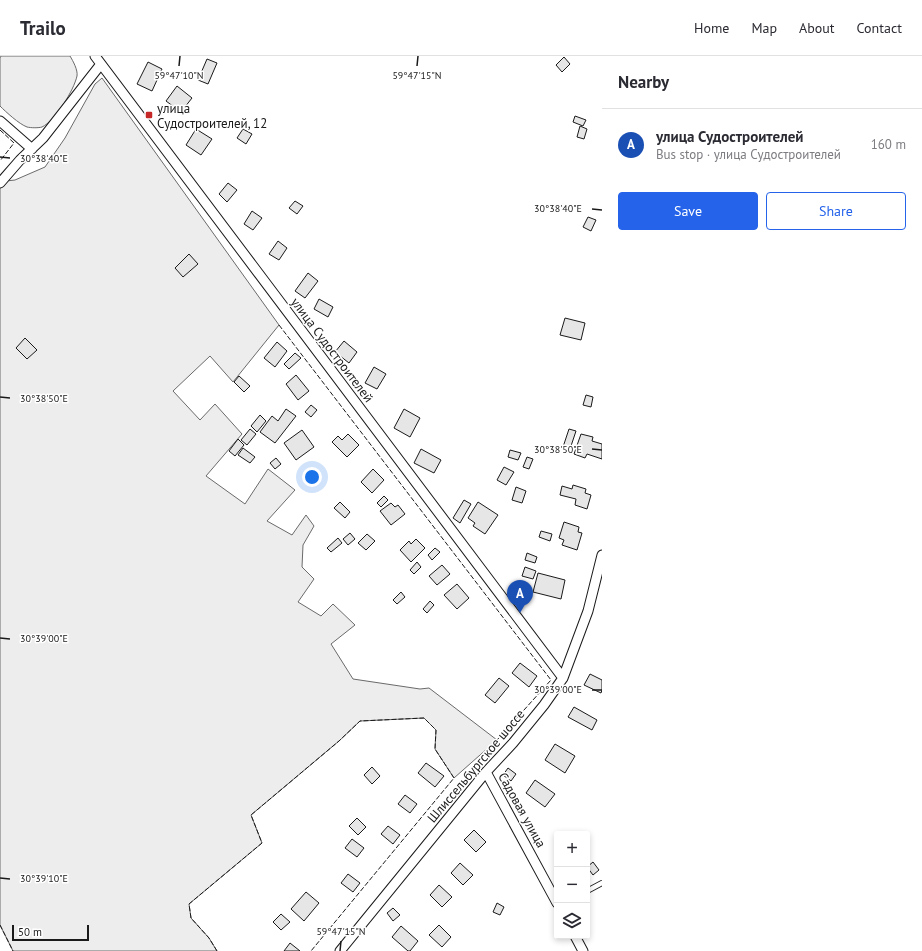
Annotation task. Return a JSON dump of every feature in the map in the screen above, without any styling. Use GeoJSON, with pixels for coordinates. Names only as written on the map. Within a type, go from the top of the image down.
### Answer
{"type":"FeatureCollection","features":[{"type":"Feature","properties":{"kind":"street","name":"улица Судостроителей"},"geometry":{"type":"LineString","coordinates":[[95,56],[563,678]]}},
{"type":"Feature","properties":{"kind":"street"},"geometry":{"type":"LineString","coordinates":[[0,183],[20,160],[43,138],[101,64]]}},
{"type":"Feature","properties":{"kind":"street"},"geometry":{"type":"LineString","coordinates":[[0,121],[32,149]]}},
{"type":"Feature","properties":{"kind":"street","name":"Шлиссельбургское шоссе"},"geometry":{"type":"LineString","coordinates":[[340,951],[486,772],[513,743],[544,705],[563,678],[588,611],[602,555]]}},
{"type":"Feature","properties":{"kind":"street","name":"Садовая улица"},"geometry":{"type":"LineString","coordinates":[[486,772],[554,896]]}},
{"type":"Feature","properties":{"kind":"street"},"geometry":{"type":"LineString","coordinates":[[577,939],[583,951]]}},
{"type":"Feature","properties":{"kind":"lane"},"geometry":{"type":"LineString","coordinates":[[590,889],[602,883]]}},
{"type":"Feature","properties":{"kind":"shaded area"},"geometry":{"type":"Polygon","coordinates":[[[1,56],[70,56],[77,71],[75,82],[68,97],[58,112],[47,124],[37,128],[27,127],[13,118],[0,106],[1,56]]]}},
{"type":"Feature","properties":{"kind":"shaded area"},"geometry":{"type":"Polygon","coordinates":[[[102,78],[279,325],[233,382],[210,356],[173,391],[200,420],[215,404],[242,434],[206,476],[245,504],[268,469],[295,490],[267,521],[292,535],[306,515],[314,526],[303,545],[302,567],[314,579],[298,602],[321,616],[333,604],[355,625],[331,644],[353,679],[420,689],[429,688],[497,740],[454,778],[435,749],[436,730],[424,718],[360,721],[339,741],[251,815],[262,843],[189,904],[191,918],[209,938],[217,951],[13,951],[0,925],[0,188],[6,181],[15,180],[45,167],[65,138],[95,84],[102,78]]]}},
{"type":"Feature","properties":{"kind":"building"},"geometry":{"type":"Polygon","coordinates":[[[564,57],[570,64],[562,72],[556,65],[564,57]]]}},
{"type":"Feature","properties":{"kind":"building"},"geometry":{"type":"Polygon","coordinates":[[[207,59],[217,63],[208,84],[198,80],[207,59]]]}},
{"type":"Feature","properties":{"kind":"building"},"geometry":{"type":"Polygon","coordinates":[[[148,62],[162,69],[152,91],[137,84],[148,62]]]}},
{"type":"Feature","properties":{"kind":"building"},"geometry":{"type":"Polygon","coordinates":[[[177,86],[192,98],[181,112],[166,101],[177,86]]]}},
{"type":"Feature","properties":{"kind":"building"},"geometry":{"type":"Polygon","coordinates":[[[575,116],[586,120],[583,126],[573,122],[575,116]]]}},
{"type":"Feature","properties":{"kind":"building"},"geometry":{"type":"Polygon","coordinates":[[[580,126],[587,129],[584,139],[577,137],[580,126]]]}},
{"type":"Feature","properties":{"kind":"building"},"geometry":{"type":"Polygon","coordinates":[[[196,129],[212,139],[201,155],[186,145],[196,129]]]}},
{"type":"Feature","properties":{"kind":"building"},"geometry":{"type":"Polygon","coordinates":[[[243,129],[252,134],[246,144],[237,138],[243,129]]]}},
{"type":"Feature","properties":{"kind":"building"},"geometry":{"type":"Polygon","coordinates":[[[228,183],[237,190],[227,202],[219,194],[228,183]]]}},
{"type":"Feature","properties":{"kind":"building"},"geometry":{"type":"Polygon","coordinates":[[[295,201],[303,206],[297,214],[289,208],[295,201]]]}},
{"type":"Feature","properties":{"kind":"building"},"geometry":{"type":"Polygon","coordinates":[[[252,211],[262,218],[253,230],[244,224],[252,211]]]}},
{"type":"Feature","properties":{"kind":"building"},"geometry":{"type":"Polygon","coordinates":[[[588,217],[596,220],[591,231],[583,227],[588,217]]]}},
{"type":"Feature","properties":{"kind":"building"},"geometry":{"type":"Polygon","coordinates":[[[278,241],[287,248],[279,260],[269,254],[278,241]]]}},
{"type":"Feature","properties":{"kind":"building"},"geometry":{"type":"Polygon","coordinates":[[[189,254],[198,264],[183,277],[175,268],[189,254]]]}},
{"type":"Feature","properties":{"kind":"building"},"geometry":{"type":"Polygon","coordinates":[[[308,273],[318,281],[305,298],[295,291],[308,273]]]}},
{"type":"Feature","properties":{"kind":"building"},"geometry":{"type":"Polygon","coordinates":[[[319,299],[333,307],[328,317],[314,309],[319,299]]]}},
{"type":"Feature","properties":{"kind":"building"},"geometry":{"type":"Polygon","coordinates":[[[565,318],[585,323],[581,340],[560,335],[565,318]]]}},
{"type":"Feature","properties":{"kind":"building"},"geometry":{"type":"Polygon","coordinates":[[[25,338],[37,350],[27,359],[16,348],[25,338]]]}},
{"type":"Feature","properties":{"kind":"building"},"geometry":{"type":"Polygon","coordinates":[[[344,341],[357,352],[349,363],[335,352],[344,341]]]}},
{"type":"Feature","properties":{"kind":"building"},"geometry":{"type":"Polygon","coordinates":[[[277,342],[287,351],[275,367],[264,358],[277,342]]]}},
{"type":"Feature","properties":{"kind":"building"},"geometry":{"type":"Polygon","coordinates":[[[295,353],[301,358],[289,369],[284,364],[295,353]]]}},
{"type":"Feature","properties":{"kind":"building"},"geometry":{"type":"Polygon","coordinates":[[[374,367],[386,374],[377,389],[365,383],[374,367]]]}},
{"type":"Feature","properties":{"kind":"building"},"geometry":{"type":"Polygon","coordinates":[[[296,375],[309,391],[298,400],[286,384],[296,375]]]}},
{"type":"Feature","properties":{"kind":"building"},"geometry":{"type":"Polygon","coordinates":[[[239,376],[250,386],[244,392],[234,382],[239,376]]]}},
{"type":"Feature","properties":{"kind":"building"},"geometry":{"type":"Polygon","coordinates":[[[586,395],[593,397],[591,407],[583,405],[586,395]]]}},
{"type":"Feature","properties":{"kind":"building"},"geometry":{"type":"Polygon","coordinates":[[[311,405],[317,410],[311,417],[305,412],[311,405]]]}},
{"type":"Feature","properties":{"kind":"building"},"geometry":{"type":"Polygon","coordinates":[[[286,409],[296,416],[275,443],[260,432],[272,416],[278,421],[286,409]]]}},
{"type":"Feature","properties":{"kind":"building"},"geometry":{"type":"Polygon","coordinates":[[[404,409],[420,418],[410,437],[394,428],[404,409]]]}},
{"type":"Feature","properties":{"kind":"building"},"geometry":{"type":"Polygon","coordinates":[[[260,415],[266,421],[257,432],[251,426],[260,415]]]}},
{"type":"Feature","properties":{"kind":"building"},"geometry":{"type":"Polygon","coordinates":[[[250,429],[256,434],[247,445],[241,440],[250,429]]]}},
{"type":"Feature","properties":{"kind":"building"},"geometry":{"type":"Polygon","coordinates":[[[569,429],[576,431],[570,449],[563,447],[569,429]]]}},
{"type":"Feature","properties":{"kind":"building"},"geometry":{"type":"Polygon","coordinates":[[[302,430],[314,447],[296,460],[284,443],[302,430]]]}},
{"type":"Feature","properties":{"kind":"building"},"geometry":{"type":"Polygon","coordinates":[[[348,434],[359,445],[347,457],[332,442],[338,436],[342,440],[348,434]]]}},
{"type":"Feature","properties":{"kind":"building"},"geometry":{"type":"Polygon","coordinates":[[[581,434],[593,437],[592,441],[602,444],[602,459],[587,454],[585,458],[574,454],[581,434]]]}},
{"type":"Feature","properties":{"kind":"building"},"geometry":{"type":"Polygon","coordinates":[[[238,439],[244,445],[235,456],[229,451],[238,439]]]}},
{"type":"Feature","properties":{"kind":"building"},"geometry":{"type":"Polygon","coordinates":[[[243,448],[255,457],[250,463],[238,455],[243,448]]]}},
{"type":"Feature","properties":{"kind":"building"},"geometry":{"type":"Polygon","coordinates":[[[421,449],[441,460],[434,473],[414,463],[421,449]]]}},
{"type":"Feature","properties":{"kind":"building"},"geometry":{"type":"Polygon","coordinates":[[[510,450],[521,453],[518,460],[508,457],[510,450]]]}},
{"type":"Feature","properties":{"kind":"building"},"geometry":{"type":"Polygon","coordinates":[[[527,457],[533,459],[529,469],[523,467],[527,457]]]}},
{"type":"Feature","properties":{"kind":"building"},"geometry":{"type":"Polygon","coordinates":[[[276,458],[281,464],[275,469],[270,463],[276,458]]]}},
{"type":"Feature","properties":{"kind":"building"},"geometry":{"type":"Polygon","coordinates":[[[504,467],[514,472],[506,485],[497,480],[504,467]]]}},
{"type":"Feature","properties":{"kind":"building"},"geometry":{"type":"Polygon","coordinates":[[[373,469],[384,480],[372,493],[361,482],[373,469]]]}},
{"type":"Feature","properties":{"kind":"building"},"geometry":{"type":"Polygon","coordinates":[[[573,485],[586,489],[585,493],[591,495],[587,509],[575,505],[576,499],[560,495],[562,486],[572,489],[573,485]]]}},
{"type":"Feature","properties":{"kind":"building"},"geometry":{"type":"Polygon","coordinates":[[[516,487],[526,491],[522,503],[512,500],[516,487]]]}},
{"type":"Feature","properties":{"kind":"building"},"geometry":{"type":"Polygon","coordinates":[[[384,496],[388,500],[381,507],[377,503],[384,496]]]}},
{"type":"Feature","properties":{"kind":"building"},"geometry":{"type":"Polygon","coordinates":[[[464,500],[471,504],[460,523],[453,518],[464,500]]]}},
{"type":"Feature","properties":{"kind":"building"},"geometry":{"type":"Polygon","coordinates":[[[340,502],[350,512],[345,518],[334,508],[340,502]]]}},
{"type":"Feature","properties":{"kind":"building"},"geometry":{"type":"Polygon","coordinates":[[[478,502],[498,515],[485,534],[473,526],[475,523],[468,518],[478,502]]]}},
{"type":"Feature","properties":{"kind":"building"},"geometry":{"type":"Polygon","coordinates":[[[391,503],[395,507],[398,505],[405,514],[391,525],[380,511],[391,503]]]}},
{"type":"Feature","properties":{"kind":"building"},"geometry":{"type":"Polygon","coordinates":[[[564,522],[579,527],[578,532],[582,533],[577,550],[562,545],[564,540],[559,538],[564,522]]]}},
{"type":"Feature","properties":{"kind":"building"},"geometry":{"type":"Polygon","coordinates":[[[541,531],[552,534],[550,541],[539,537],[541,531]]]}},
{"type":"Feature","properties":{"kind":"building"},"geometry":{"type":"Polygon","coordinates":[[[350,533],[355,539],[348,545],[343,539],[350,533]]]}},
{"type":"Feature","properties":{"kind":"building"},"geometry":{"type":"Polygon","coordinates":[[[367,534],[375,541],[366,550],[358,543],[367,534]]]}},
{"type":"Feature","properties":{"kind":"building"},"geometry":{"type":"Polygon","coordinates":[[[338,538],[342,543],[331,552],[327,548],[338,538]]]}},
{"type":"Feature","properties":{"kind":"building"},"geometry":{"type":"Polygon","coordinates":[[[416,539],[425,548],[411,562],[400,550],[409,541],[411,544],[416,539]]]}},
{"type":"Feature","properties":{"kind":"building"},"geometry":{"type":"Polygon","coordinates":[[[435,548],[440,552],[432,560],[428,555],[435,548]]]}},
{"type":"Feature","properties":{"kind":"building"},"geometry":{"type":"Polygon","coordinates":[[[527,553],[537,557],[535,563],[525,560],[527,553]]]}},
{"type":"Feature","properties":{"kind":"building"},"geometry":{"type":"Polygon","coordinates":[[[417,562],[421,567],[414,574],[410,570],[417,562]]]}},
{"type":"Feature","properties":{"kind":"building"},"geometry":{"type":"Polygon","coordinates":[[[442,565],[450,574],[437,585],[429,576],[442,565]]]}},
{"type":"Feature","properties":{"kind":"building"},"geometry":{"type":"Polygon","coordinates":[[[525,567],[536,571],[533,579],[522,576],[525,567]]]}},
{"type":"Feature","properties":{"kind":"building"},"geometry":{"type":"Polygon","coordinates":[[[538,573],[565,580],[561,599],[533,592],[538,573]]]}},
{"type":"Feature","properties":{"kind":"building"},"geometry":{"type":"Polygon","coordinates":[[[457,584],[469,598],[457,609],[444,595],[457,584]]]}},
{"type":"Feature","properties":{"kind":"building"},"geometry":{"type":"Polygon","coordinates":[[[401,592],[405,597],[397,604],[393,600],[401,592]]]}},
{"type":"Feature","properties":{"kind":"building"},"geometry":{"type":"Polygon","coordinates":[[[430,601],[434,605],[427,613],[423,609],[430,601]]]}},
{"type":"Feature","properties":{"kind":"building"},"geometry":{"type":"Polygon","coordinates":[[[520,663],[537,676],[529,687],[512,673],[520,663]]]}},
{"type":"Feature","properties":{"kind":"building"},"geometry":{"type":"Polygon","coordinates":[[[590,674],[602,680],[601,693],[584,685],[590,674]]]}},
{"type":"Feature","properties":{"kind":"building"},"geometry":{"type":"Polygon","coordinates":[[[499,678],[509,686],[495,703],[485,695],[499,678]]]}},
{"type":"Feature","properties":{"kind":"building"},"geometry":{"type":"Polygon","coordinates":[[[574,707],[597,720],[592,730],[568,717],[574,707]]]}},
{"type":"Feature","properties":{"kind":"building"},"geometry":{"type":"Polygon","coordinates":[[[555,744],[575,756],[565,773],[545,760],[555,744]]]}},
{"type":"Feature","properties":{"kind":"building"},"geometry":{"type":"Polygon","coordinates":[[[426,763],[444,776],[435,787],[418,773],[426,763]]]}},
{"type":"Feature","properties":{"kind":"building"},"geometry":{"type":"Polygon","coordinates":[[[372,767],[380,776],[372,784],[364,775],[372,767]]]}},
{"type":"Feature","properties":{"kind":"building"},"geometry":{"type":"Polygon","coordinates":[[[508,768],[516,774],[511,781],[503,775],[508,768]]]}},
{"type":"Feature","properties":{"kind":"building"},"geometry":{"type":"Polygon","coordinates":[[[535,780],[555,794],[545,807],[526,793],[535,780]]]}},
{"type":"Feature","properties":{"kind":"building"},"geometry":{"type":"Polygon","coordinates":[[[405,795],[417,804],[410,813],[398,804],[405,795]]]}},
{"type":"Feature","properties":{"kind":"building"},"geometry":{"type":"Polygon","coordinates":[[[357,818],[366,827],[358,835],[349,826],[357,818]]]}},
{"type":"Feature","properties":{"kind":"building"},"geometry":{"type":"Polygon","coordinates":[[[388,826],[400,835],[393,844],[381,834],[388,826]]]}},
{"type":"Feature","properties":{"kind":"building"},"geometry":{"type":"Polygon","coordinates":[[[474,830],[486,842],[476,852],[464,840],[474,830]]]}},
{"type":"Feature","properties":{"kind":"building"},"geometry":{"type":"Polygon","coordinates":[[[352,839],[364,848],[357,857],[345,848],[352,839]]]}},
{"type":"Feature","properties":{"kind":"building"},"geometry":{"type":"Polygon","coordinates":[[[593,862],[599,870],[593,875],[590,871],[590,864],[593,862]]]}},
{"type":"Feature","properties":{"kind":"building"},"geometry":{"type":"Polygon","coordinates":[[[460,863],[473,875],[463,885],[451,873],[460,863]]]}},
{"type":"Feature","properties":{"kind":"building"},"geometry":{"type":"Polygon","coordinates":[[[348,874],[360,883],[353,892],[341,883],[348,874]]]}},
{"type":"Feature","properties":{"kind":"building"},"geometry":{"type":"Polygon","coordinates":[[[439,885],[452,897],[442,907],[430,895],[439,885]]]}},
{"type":"Feature","properties":{"kind":"building"},"geometry":{"type":"Polygon","coordinates":[[[306,892],[319,903],[304,921],[291,909],[306,892]]]}},
{"type":"Feature","properties":{"kind":"building"},"geometry":{"type":"Polygon","coordinates":[[[497,903],[504,907],[500,915],[493,912],[497,903]]]}},
{"type":"Feature","properties":{"kind":"building"},"geometry":{"type":"Polygon","coordinates":[[[393,908],[400,915],[393,921],[387,913],[393,908]]]}},
{"type":"Feature","properties":{"kind":"building"},"geometry":{"type":"Polygon","coordinates":[[[281,914],[290,922],[281,930],[273,922],[281,914]]]}},
{"type":"Feature","properties":{"kind":"building"},"geometry":{"type":"Polygon","coordinates":[[[439,925],[451,937],[442,947],[429,935],[439,925]]]}},
{"type":"Feature","properties":{"kind":"building"},"geometry":{"type":"Polygon","coordinates":[[[401,926],[418,941],[410,951],[408,951],[392,937],[401,926]]]}},
{"type":"Feature","properties":{"kind":"building"},"geometry":{"type":"Polygon","coordinates":[[[290,943],[300,951],[284,951],[290,943]]]}},
{"type":"Feature","properties":{"kind":"fence"},"geometry":{"type":"LineString","coordinates":[[0,130],[14,143],[0,161]]}},
{"type":"Feature","properties":{"kind":"fence"},"geometry":{"type":"LineString","coordinates":[[279,325],[551,680],[497,740]]}},
{"type":"Feature","properties":{"kind":"fence"},"geometry":{"type":"LineString","coordinates":[[217,951],[209,938],[191,918],[189,904],[262,843],[251,815],[339,741],[360,721],[424,718],[436,730],[435,749],[454,778],[311,951]]}},
{"type":"Feature","properties":{"kind":"fence"},"geometry":{"type":"LineString","coordinates":[[0,925],[13,951]]}},
{"type":"Feature","properties":{"kind":"place","name":"улица Судостроителей, 12"},"geometry":{"type":"Point","coordinates":[149,115]}},
{"type":"Feature","properties":{"kind":"place","name":"улица Судостроителей"},"geometry":{"type":"Point","coordinates":[520,613]}}]}
